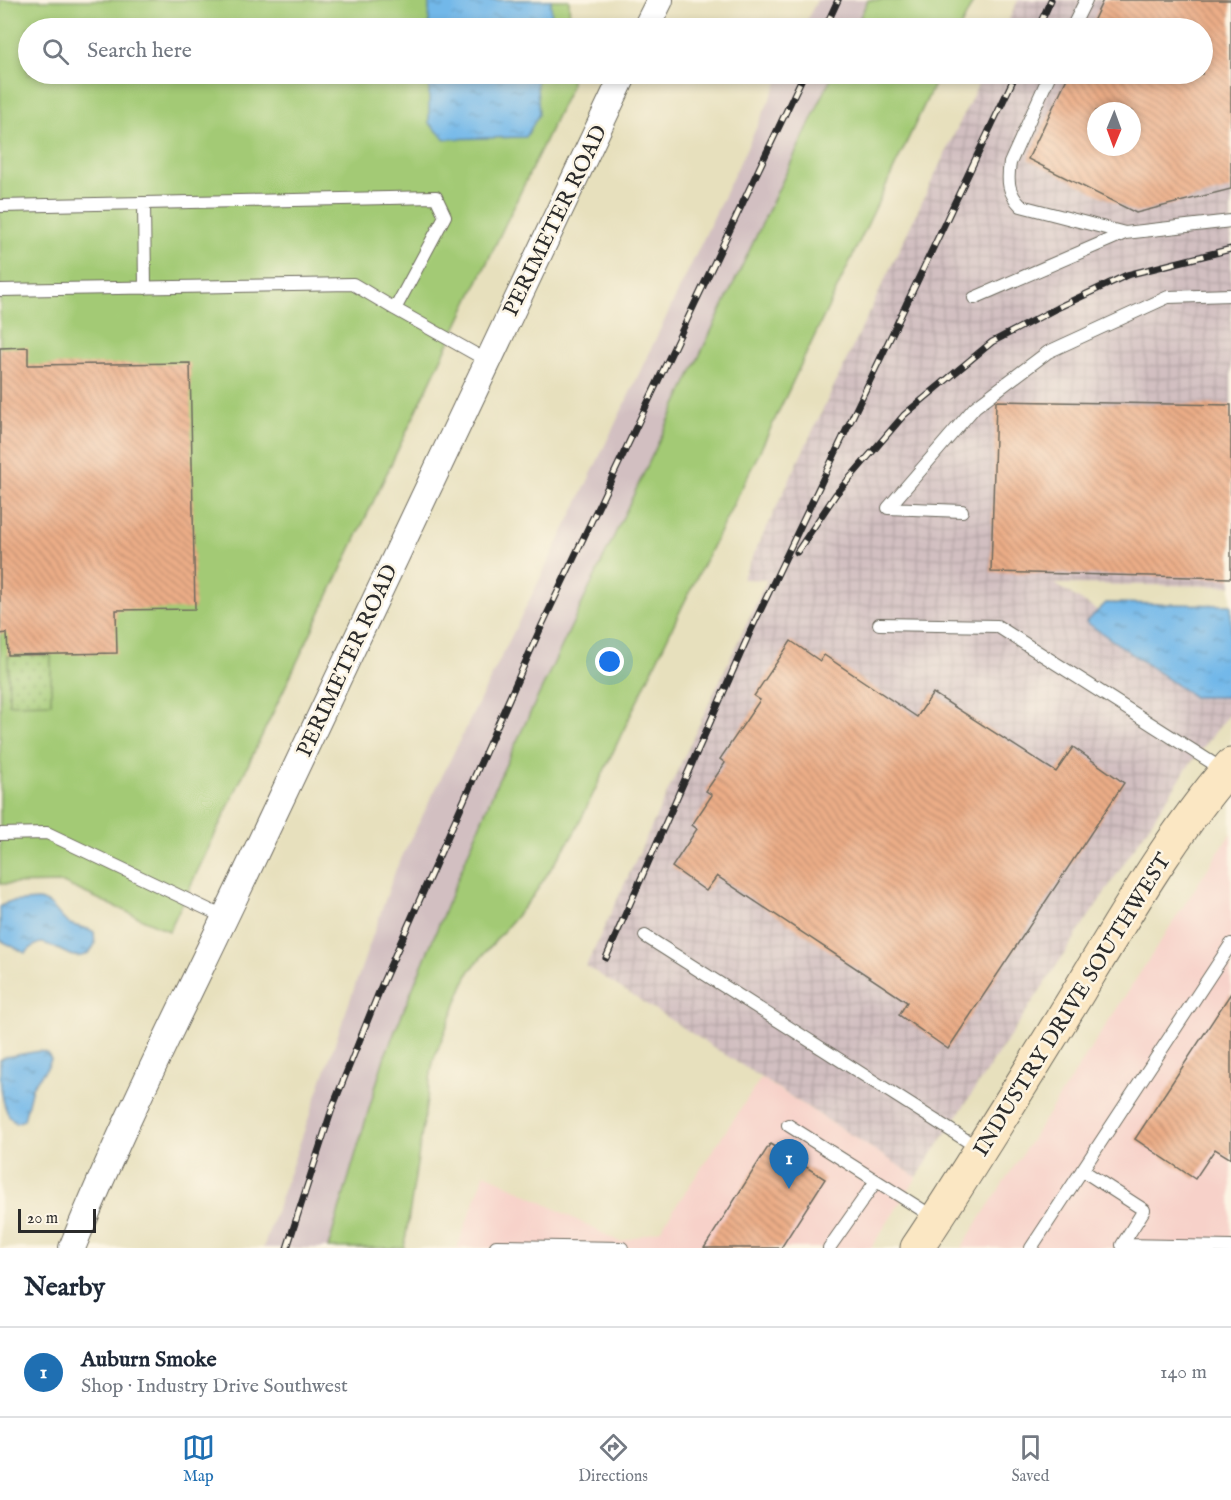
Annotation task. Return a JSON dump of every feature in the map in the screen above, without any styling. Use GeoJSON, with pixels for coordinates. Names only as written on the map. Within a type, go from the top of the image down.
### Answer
{"type":"FeatureCollection","features":[{"type":"Feature","properties":{"kind":"street"},"geometry":{"type":"LineString","coordinates":[[651,18],[660,0]]}},
{"type":"Feature","properties":{"kind":"street","name":"PERIMETER ROAD"},"geometry":{"type":"LineString","coordinates":[[72,1248],[106,1165],[226,918],[486,360],[619,84]]}},
{"type":"Feature","properties":{"kind":"street","name":"INDUSTRY DRIVE SOUTHWEST"},"geometry":{"type":"LineString","coordinates":[[917,1248],[981,1149],[1125,915],[1186,822],[1228,768]]}},
{"type":"Feature","properties":{"kind":"lane"},"geometry":{"type":"LineString","coordinates":[[1077,18],[1086,0]]}},
{"type":"Feature","properties":{"kind":"lane"},"geometry":{"type":"LineString","coordinates":[[1046,84],[1010,163],[1008,178],[1012,196],[1021,206],[1125,233]]}},
{"type":"Feature","properties":{"kind":"lane"},"geometry":{"type":"LineString","coordinates":[[0,206],[435,197],[446,216],[396,309]]}},
{"type":"Feature","properties":{"kind":"lane"},"geometry":{"type":"LineString","coordinates":[[144,203],[145,288]]}},
{"type":"Feature","properties":{"kind":"lane"},"geometry":{"type":"LineString","coordinates":[[974,298],[1125,233],[1231,221]]}},
{"type":"Feature","properties":{"kind":"lane"},"geometry":{"type":"LineString","coordinates":[[0,290],[352,284],[486,360]]}},
{"type":"Feature","properties":{"kind":"lane"},"geometry":{"type":"LineString","coordinates":[[962,511],[888,508],[975,407],[1048,352],[1168,297],[1231,295]]}},
{"type":"Feature","properties":{"kind":"lane"},"geometry":{"type":"LineString","coordinates":[[879,624],[997,626],[1228,768]]}},
{"type":"Feature","properties":{"kind":"lane"},"geometry":{"type":"LineString","coordinates":[[0,834],[47,834],[226,918]]}},
{"type":"Feature","properties":{"kind":"lane"},"geometry":{"type":"LineString","coordinates":[[645,936],[981,1149]]}},
{"type":"Feature","properties":{"kind":"lane"},"geometry":{"type":"LineString","coordinates":[[1031,1248],[1231,944]]}},
{"type":"Feature","properties":{"kind":"lane"},"geometry":{"type":"LineString","coordinates":[[788,1125],[936,1219]]}},
{"type":"Feature","properties":{"kind":"lane"},"geometry":{"type":"LineString","coordinates":[[1082,1170],[1144,1210],[1122,1245],[1231,1247]]}},
{"type":"Feature","properties":{"kind":"lane"},"geometry":{"type":"LineString","coordinates":[[829,1248],[876,1181]]}},
{"type":"Feature","properties":{"kind":"lane"},"geometry":{"type":"LineString","coordinates":[[495,1248],[496,1246],[622,1248]]}},
{"type":"Feature","properties":{"kind":"shaded area"},"geometry":{"type":"Polygon","coordinates":[[[817,0],[869,0],[860,18],[808,18],[817,0]]]}},
{"type":"Feature","properties":{"kind":"shaded area"},"geometry":{"type":"Polygon","coordinates":[[[1018,0],[1231,0],[1231,586],[1055,584],[1231,694],[1231,712],[1187,768],[917,1177],[586,966],[767,580],[742,579],[978,84],[1213,84],[1213,18],[1010,18],[1018,0]]]}},
{"type":"Feature","properties":{"kind":"shaded area"},"geometry":{"type":"Polygon","coordinates":[[[777,84],[829,84],[497,783],[384,1058],[328,1248],[263,1248],[396,869],[575,508],[777,84]]]}},
{"type":"Feature","properties":{"kind":"shaded area"},"geometry":{"type":"Polygon","coordinates":[[[1231,833],[1231,1248],[961,1248],[1231,833]]]}},
{"type":"Feature","properties":{"kind":"shaded area"},"geometry":{"type":"Polygon","coordinates":[[[761,1078],[917,1177],[871,1248],[457,1248],[485,1173],[620,1242],[660,1230],[761,1078]]]}},
{"type":"Feature","properties":{"kind":"green space"},"geometry":{"type":"Polygon","coordinates":[[[0,0],[569,0],[570,18],[18,18],[18,84],[571,84],[571,86],[169,931],[63,883],[0,884],[0,0]]]}},
{"type":"Feature","properties":{"kind":"green space"},"geometry":{"type":"Polygon","coordinates":[[[868,0],[974,0],[965,18],[860,18],[868,0]]]}},
{"type":"Feature","properties":{"kind":"green space"},"geometry":{"type":"Polygon","coordinates":[[[828,84],[934,84],[575,832],[533,896],[469,972],[433,1061],[404,1248],[328,1248],[384,1058],[497,783],[828,84]]]}},
{"type":"Feature","properties":{"kind":"green space"},"geometry":{"type":"Polygon","coordinates":[[[8,655],[51,655],[51,703],[9,704],[8,655]]]}},
{"type":"Feature","properties":{"kind":"water"},"geometry":{"type":"Polygon","coordinates":[[[429,0],[551,0],[552,18],[429,18],[429,0]]]}},
{"type":"Feature","properties":{"kind":"water"},"geometry":{"type":"Polygon","coordinates":[[[429,84],[537,84],[539,114],[526,137],[445,139],[429,123],[429,84]]]}},
{"type":"Feature","properties":{"kind":"water"},"geometry":{"type":"Polygon","coordinates":[[[1106,603],[1231,605],[1231,693],[1228,697],[1194,697],[1086,622],[1106,603]]]}},
{"type":"Feature","properties":{"kind":"water"},"geometry":{"type":"Polygon","coordinates":[[[38,900],[53,907],[70,924],[94,932],[95,944],[89,952],[83,956],[75,956],[39,943],[25,953],[0,940],[0,907],[8,902],[38,900]]]}},
{"type":"Feature","properties":{"kind":"water"},"geometry":{"type":"Polygon","coordinates":[[[40,1051],[47,1053],[51,1059],[32,1087],[24,1120],[16,1123],[4,1103],[0,1060],[5,1057],[40,1051]]]}},
{"type":"Feature","properties":{"kind":"building"},"geometry":{"type":"Polygon","coordinates":[[[1103,0],[1231,0],[1231,189],[1136,213],[1028,159],[1064,84],[1213,84],[1213,18],[1095,18],[1103,0]]]}},
{"type":"Feature","properties":{"kind":"building"},"geometry":{"type":"Polygon","coordinates":[[[28,347],[28,365],[190,363],[195,609],[116,610],[117,653],[8,655],[7,633],[0,634],[0,348],[28,347]]]}},
{"type":"Feature","properties":{"kind":"building"},"geometry":{"type":"Polygon","coordinates":[[[996,401],[1231,405],[1231,578],[991,572],[996,401]]]}},
{"type":"Feature","properties":{"kind":"building"},"geometry":{"type":"Polygon","coordinates":[[[791,641],[820,661],[824,655],[917,717],[933,693],[1056,772],[1073,747],[1124,783],[948,1049],[899,1015],[907,1002],[717,876],[706,891],[672,867],[697,829],[692,825],[712,795],[706,791],[725,763],[720,759],[760,700],[754,696],[791,641]]]}},
{"type":"Feature","properties":{"kind":"building"},"geometry":{"type":"Polygon","coordinates":[[[1231,993],[1231,1159],[1215,1149],[1195,1179],[1135,1139],[1231,993]]]}},
{"type":"Feature","properties":{"kind":"building"},"geometry":{"type":"Polygon","coordinates":[[[770,1144],[825,1179],[781,1248],[704,1248],[770,1144]]]}},
{"type":"Feature","properties":{"kind":"railway"},"geometry":{"type":"LineString","coordinates":[[830,18],[838,0]]}},
{"type":"Feature","properties":{"kind":"railway"},"geometry":{"type":"LineString","coordinates":[[1043,18],[1051,0]]}},
{"type":"Feature","properties":{"kind":"railway"},"geometry":{"type":"LineString","coordinates":[[287,1248],[333,1106],[383,982],[542,625],[799,84]]}},
{"type":"Feature","properties":{"kind":"railway"},"geometry":{"type":"LineString","coordinates":[[606,958],[750,632],[1011,84]]}},
{"type":"Feature","properties":{"kind":"railway"},"geometry":{"type":"LineString","coordinates":[[797,552],[836,494],[904,415],[992,342],[1127,275],[1231,249]]}},
{"type":"Feature","properties":{"kind":"place","name":"Auburn Smoke"},"geometry":{"type":"Point","coordinates":[789,1189]}}]}
